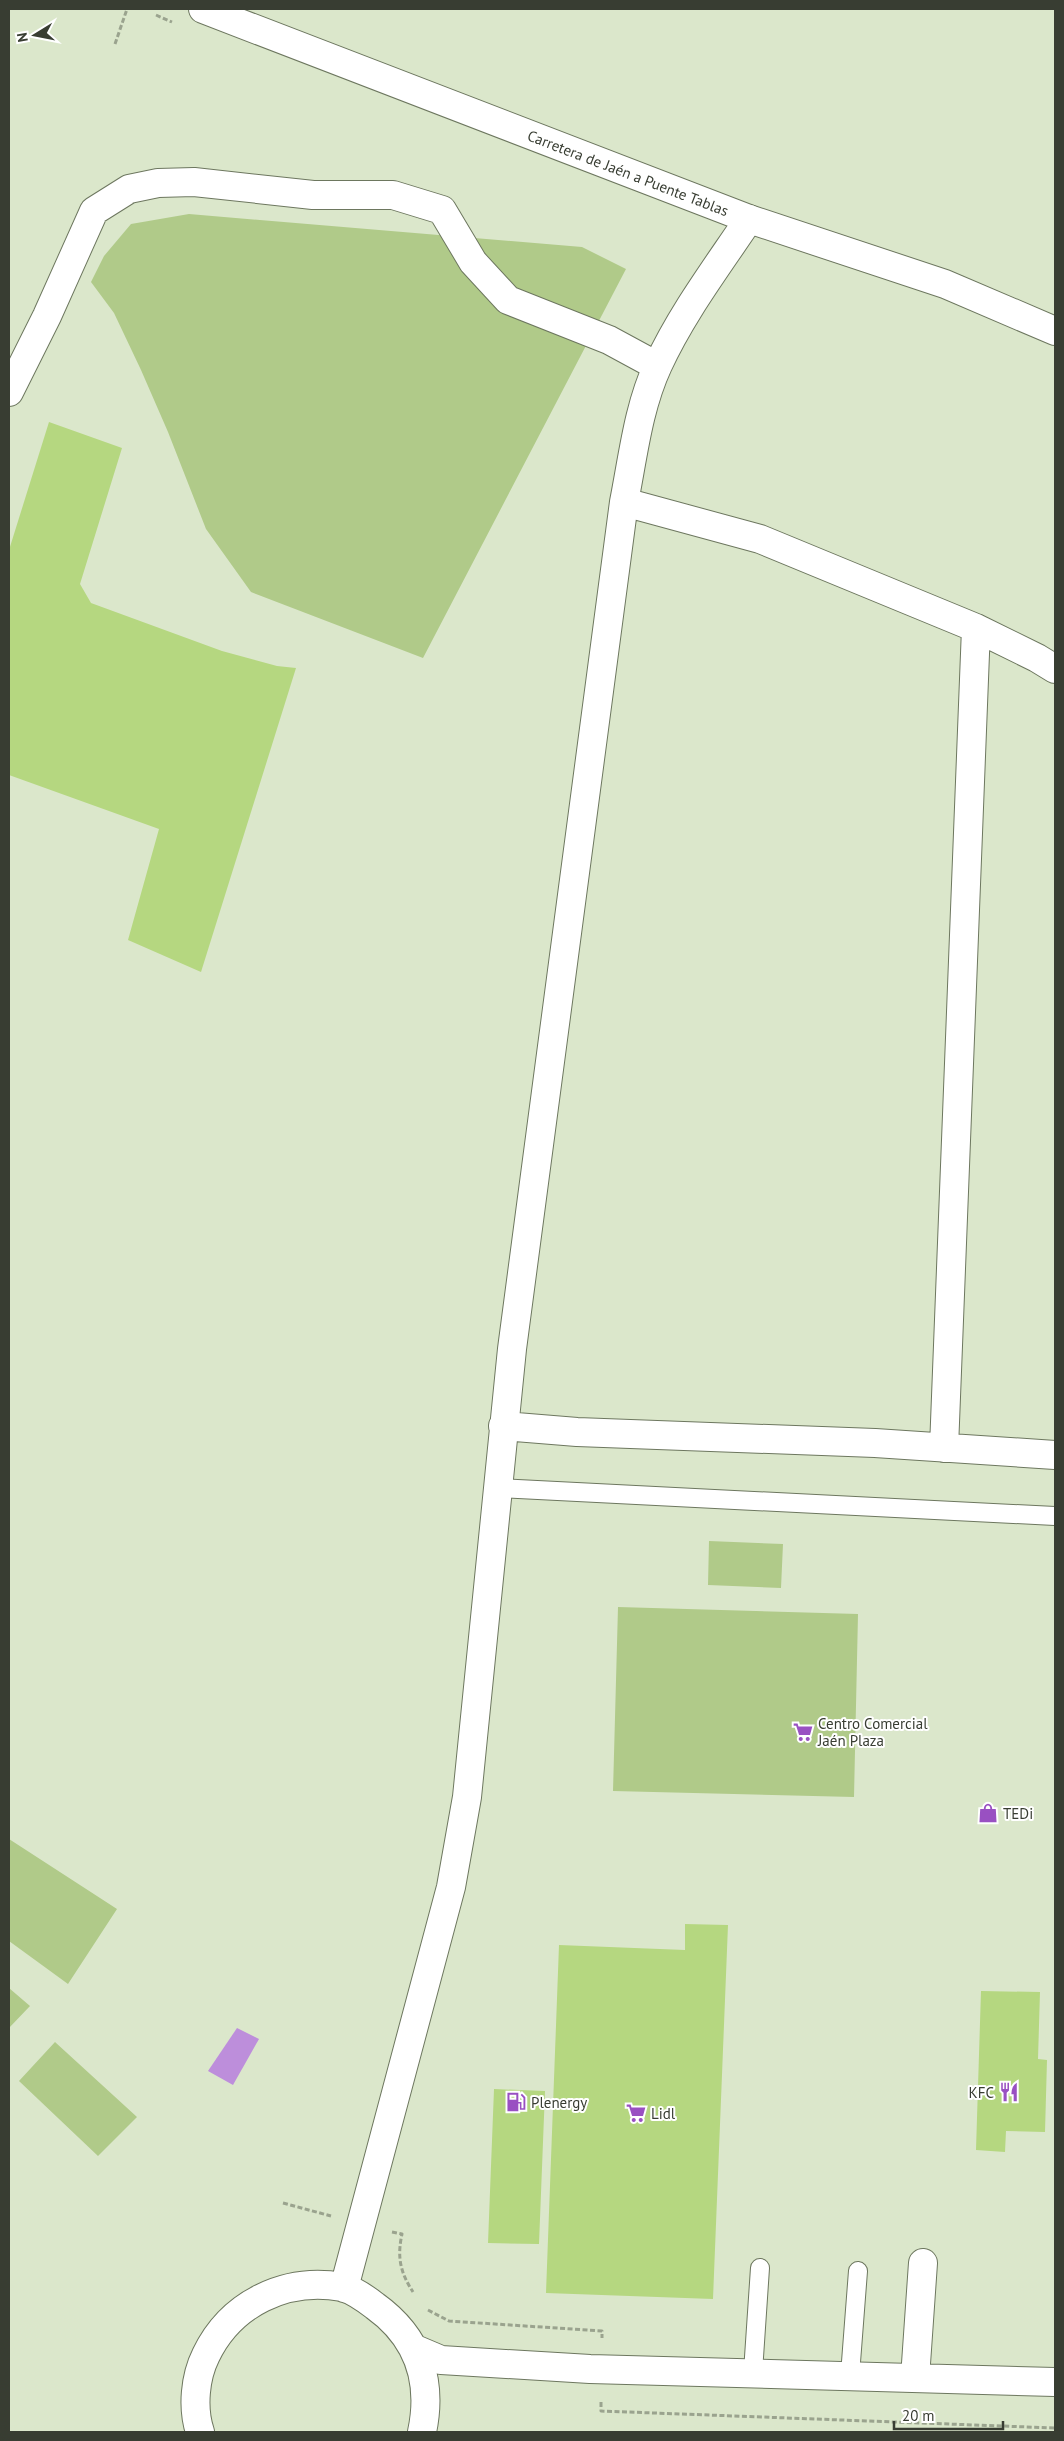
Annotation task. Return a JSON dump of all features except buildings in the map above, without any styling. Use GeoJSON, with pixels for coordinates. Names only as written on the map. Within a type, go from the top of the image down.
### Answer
{"type":"FeatureCollection","features":[{"type":"Feature","properties":{"kind":"street","name":"Carretera de Jaén a Puente Tablas"},"geometry":{"type":"LineString","coordinates":[[203,9],[749,219],[945,284],[1055,331]]}},
{"type":"Feature","properties":{"kind":"street"},"geometry":{"type":"LineString","coordinates":[[9,392],[48,316],[94,212],[129,189],[158,183],[194,182],[313,195],[393,195],[442,210],[473,262],[508,300],[609,340],[657,366]]}},
{"type":"Feature","properties":{"kind":"street"},"geometry":{"type":"LineString","coordinates":[[344,2288],[451,1887],[467,1797],[503,1426],[624,502],[642,412],[657,366],[680,323],[749,219]]}},
{"type":"Feature","properties":{"kind":"street"},"geometry":{"type":"LineString","coordinates":[[624,502],[760,539],[976,628],[1038,658],[1055,669]]}},
{"type":"Feature","properties":{"kind":"street"},"geometry":{"type":"LineString","coordinates":[[944,1448],[976,628]]}},
{"type":"Feature","properties":{"kind":"street"},"geometry":{"type":"LineString","coordinates":[[503,1426],[577,1432],[874,1443],[1055,1455]]}},
{"type":"Feature","properties":{"kind":"street"},"geometry":{"type":"LineString","coordinates":[[914,2378],[923,2263]]}},
{"type":"Feature","properties":{"kind":"street"},"geometry":{"type":"LineString","coordinates":[[200,2432],[195,2395],[201,2365],[214,2338],[234,2315],[259,2298],[287,2288],[317,2286],[344,2288],[369,2301],[388,2315],[404,2333],[415,2350],[423,2373],[427,2394],[426,2414],[422,2432]]}},
{"type":"Feature","properties":{"kind":"street"},"geometry":{"type":"LineString","coordinates":[[415,2350],[441,2360],[590,2369],[753,2372],[1055,2382]]}},
{"type":"Feature","properties":{"kind":"lane"},"geometry":{"type":"LineString","coordinates":[[497,1488],[1055,1516]]}},
{"type":"Feature","properties":{"kind":"lane"},"geometry":{"type":"LineString","coordinates":[[753,2372],[760,2268]]}},
{"type":"Feature","properties":{"kind":"lane"},"geometry":{"type":"LineString","coordinates":[[850,2375],[858,2271]]}},
{"type":"Feature","properties":{"kind":"path"},"geometry":{"type":"LineString","coordinates":[[115,44],[127,9]]}},
{"type":"Feature","properties":{"kind":"path"},"geometry":{"type":"LineString","coordinates":[[283,2203],[331,2216]]}},
{"type":"Feature","properties":{"kind":"path"},"geometry":{"type":"LineString","coordinates":[[402,2234],[398,2261],[403,2277],[414,2294]]}},
{"type":"Feature","properties":{"kind":"path"},"geometry":{"type":"LineString","coordinates":[[425,2306],[430,2311],[449,2321],[602,2331]]}},
{"type":"Feature","properties":{"kind":"path"},"geometry":{"type":"LineString","coordinates":[[601,2411],[1055,2428]]}},
{"type":"Feature","properties":{"kind":"green space"},"geometry":{"type":"Polygon","coordinates":[[[189,214],[582,247],[626,269],[423,658],[251,592],[206,529],[168,432],[141,370],[114,313],[91,282],[104,256],[131,224],[189,214]]]}},
{"type":"Feature","properties":{"kind":"green space"},"geometry":{"type":"Polygon","coordinates":[[[709,1541],[783,1544],[781,1588],[708,1585],[709,1541]]]}},
{"type":"Feature","properties":{"kind":"green space"},"geometry":{"type":"Polygon","coordinates":[[[618,1607],[858,1614],[854,1797],[613,1791],[618,1607]]]}},
{"type":"Feature","properties":{"kind":"green space"},"geometry":{"type":"Polygon","coordinates":[[[9,1839],[117,1909],[68,1984],[9,1941],[9,1839]]]}},
{"type":"Feature","properties":{"kind":"green space"},"geometry":{"type":"Polygon","coordinates":[[[9,1988],[30,2006],[9,2028],[9,1988]]]}},
{"type":"Feature","properties":{"kind":"green space"},"geometry":{"type":"Polygon","coordinates":[[[55,2042],[137,2117],[98,2156],[19,2081],[55,2042]]]}},
{"type":"Feature","properties":{"kind":"shaded area"},"geometry":{"type":"Polygon","coordinates":[[[237,2028],[259,2039],[233,2085],[208,2071],[237,2028]]]}},
{"type":"Feature","properties":{"kind":"place","name":"Centro Comercial Jaén Plaza"},"geometry":{"type":"Point","coordinates":[803,1732]}},
{"type":"Feature","properties":{"kind":"place","name":"TEDi"},"geometry":{"type":"Point","coordinates":[988,1813]}},
{"type":"Feature","properties":{"kind":"place","name":"KFC"},"geometry":{"type":"Point","coordinates":[1009,2092]}},
{"type":"Feature","properties":{"kind":"place","name":"Plenergy"},"geometry":{"type":"Point","coordinates":[516,2102]}},
{"type":"Feature","properties":{"kind":"place","name":"Lidl"},"geometry":{"type":"Point","coordinates":[636,2113]}}]}
